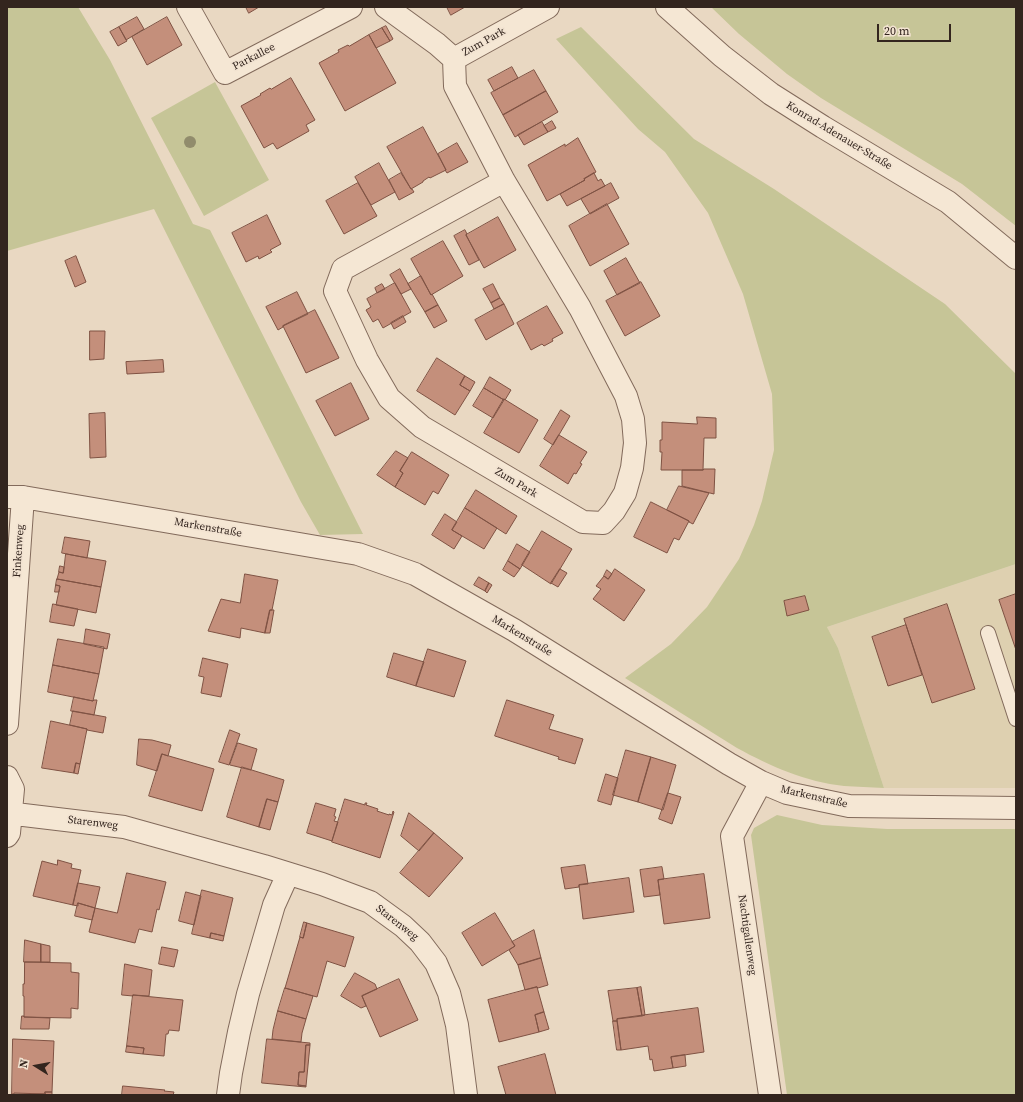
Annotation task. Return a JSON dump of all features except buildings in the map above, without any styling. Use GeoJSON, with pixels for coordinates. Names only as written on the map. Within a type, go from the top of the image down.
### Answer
{"type":"FeatureCollection","features":[{"type":"Feature","properties":{"kind":"street","name":"Parkallee"},"geometry":{"type":"LineString","coordinates":[[188,7],[225,73],[351,7]]}},
{"type":"Feature","properties":{"kind":"street"},"geometry":{"type":"LineString","coordinates":[[386,7],[437,44],[454,59]]}},
{"type":"Feature","properties":{"kind":"street","name":"Zum Park"},"geometry":{"type":"LineString","coordinates":[[504,181],[343,269],[335,291],[367,360],[389,398],[422,427],[583,522],[603,523],[614,511],[625,493],[632,468],[635,443],[633,419],[626,396],[580,308],[504,181],[455,86],[454,59],[548,7]]}},
{"type":"Feature","properties":{"kind":"street","name":"Konrad-Adenauer-Straße"},"geometry":{"type":"LineString","coordinates":[[667,7],[722,56],[771,94],[948,202],[1016,258]]}},
{"type":"Feature","properties":{"kind":"street","name":"Finkenweg"},"geometry":{"type":"LineString","coordinates":[[7,724],[15,497]]}},
{"type":"Feature","properties":{"kind":"street","name":"Markenstraße"},"geometry":{"type":"LineString","coordinates":[[15,497],[358,554],[415,574],[514,630],[728,764],[761,782],[787,793],[849,806],[1016,808]]}},
{"type":"Feature","properties":{"kind":"street"},"geometry":{"type":"LineString","coordinates":[[7,777],[13,789],[9,813],[9,833],[7,836]]}},
{"type":"Feature","properties":{"kind":"street","name":"Nachtigallenweg"},"geometry":{"type":"LineString","coordinates":[[761,782],[732,836],[770,1095]]}},
{"type":"Feature","properties":{"kind":"street","name":"Starenweg"},"geometry":{"type":"LineString","coordinates":[[9,813],[124,827],[264,866],[322,884],[370,902],[403,926],[420,942],[436,963],[449,993],[457,1025],[466,1095]]}},
{"type":"Feature","properties":{"kind":"street"},"geometry":{"type":"LineString","coordinates":[[228,1095],[230,1073],[248,994],[274,905],[288,874]]}},
{"type":"Feature","properties":{"kind":"lane"},"geometry":{"type":"LineString","coordinates":[[988,634],[1016,719]]}},
{"type":"Feature","properties":{"kind":"shaded area"},"geometry":{"type":"Polygon","coordinates":[[[7,7],[78,7],[110,60],[193,224],[210,230],[363,534],[320,535],[301,502],[154,209],[7,251],[7,7]]]}},
{"type":"Feature","properties":{"kind":"shaded area"},"geometry":{"type":"Polygon","coordinates":[[[711,7],[1016,7],[1016,226],[962,184],[821,98],[787,74],[739,34],[711,7]]]}},
{"type":"Feature","properties":{"kind":"shaded area"},"geometry":{"type":"Polygon","coordinates":[[[581,27],[694,139],[774,189],[945,304],[1016,374],[1016,564],[827,627],[838,648],[884,788],[830,784],[802,777],[775,767],[737,748],[625,678],[671,644],[707,607],[739,559],[754,525],[762,501],[774,450],[772,394],[743,294],[708,213],[665,152],[638,129],[556,39],[581,27]]]}},
{"type":"Feature","properties":{"kind":"shaded area"},"geometry":{"type":"Polygon","coordinates":[[[215,82],[269,180],[204,216],[151,118],[215,82]]]}},
{"type":"Feature","properties":{"kind":"shaded area"},"geometry":{"type":"Polygon","coordinates":[[[1016,564],[1016,788],[884,788],[838,648],[827,627],[1016,564]]]}},
{"type":"Feature","properties":{"kind":"shaded area"},"geometry":{"type":"Polygon","coordinates":[[[777,815],[822,825],[887,829],[1016,829],[1016,1095],[787,1095],[751,835],[754,828],[777,815]]]}}]}
